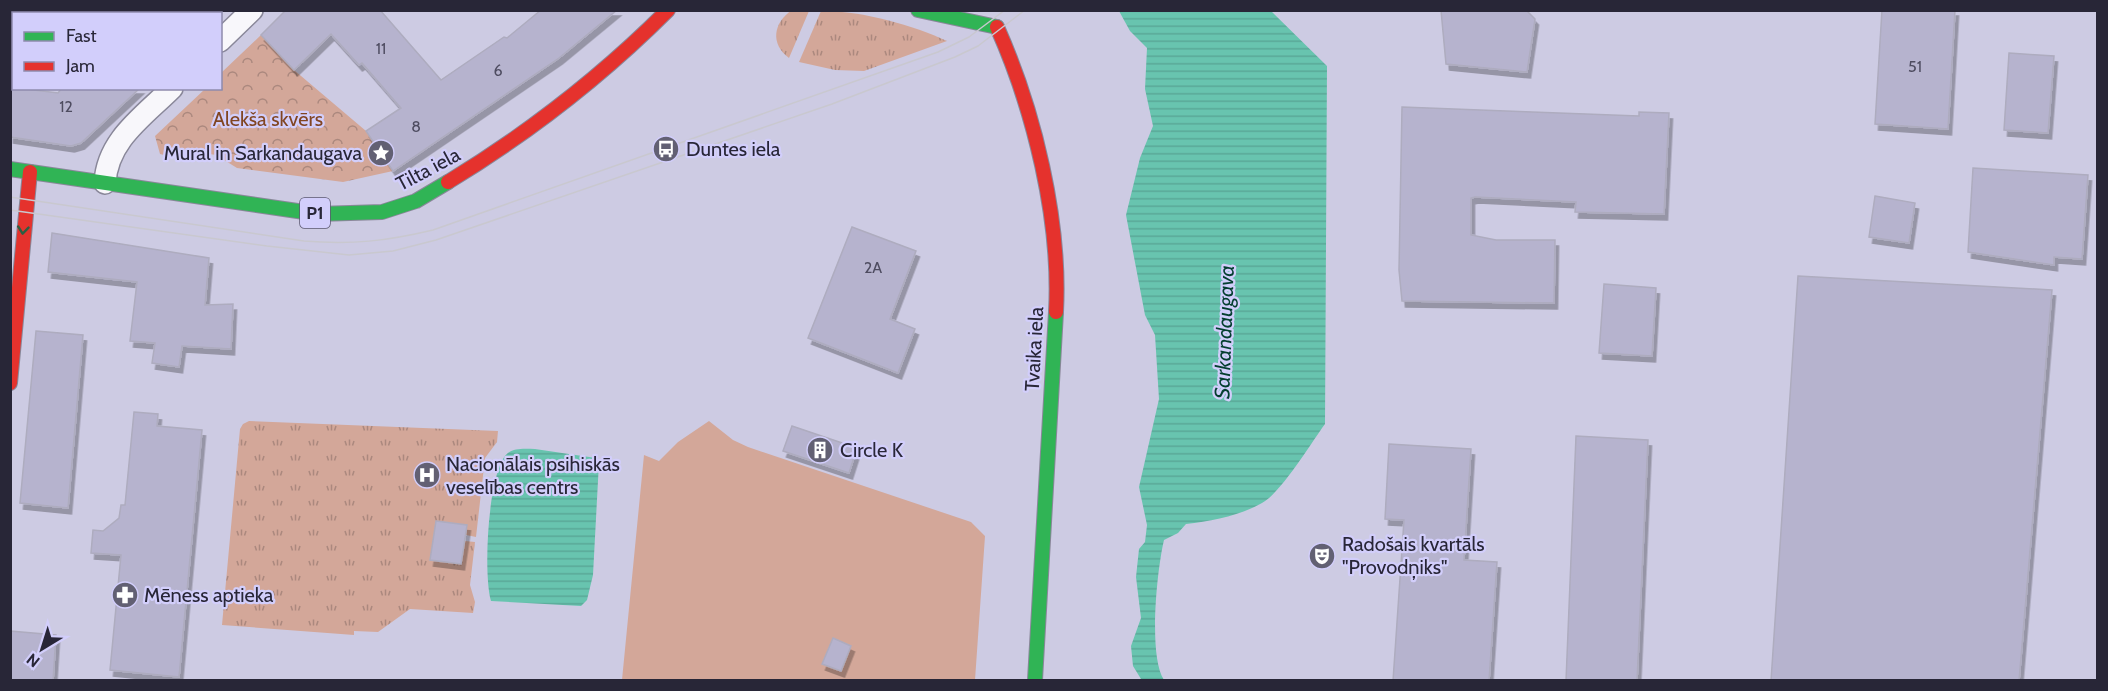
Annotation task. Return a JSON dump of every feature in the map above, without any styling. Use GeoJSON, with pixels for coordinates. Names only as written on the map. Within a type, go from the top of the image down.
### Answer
{"type":"FeatureCollection","features":[{"type":"Feature","properties":{"kind":"main road","name":"Tilta iela"},"geometry":{"type":"LineString","coordinates":[[10,169],[318,214],[382,212],[416,201],[494,154],[584,85],[668,10]]}},
{"type":"Feature","properties":{"kind":"main road"},"geometry":{"type":"LineString","coordinates":[[918,10],[997,27],[1010,16]]}},
{"type":"Feature","properties":{"kind":"main road","name":"Tvaika iela"},"geometry":{"type":"LineString","coordinates":[[997,27],[1015,68],[1043,172],[1053,233],[1057,295],[1035,681]]}},
{"type":"Feature","properties":{"kind":"main road"},"geometry":{"type":"LineString","coordinates":[[10,383],[30,172]]}},
{"type":"Feature","properties":{"kind":"street"},"geometry":{"type":"LineString","coordinates":[[222,38],[252,10]]}},
{"type":"Feature","properties":{"kind":"street"},"geometry":{"type":"LineString","coordinates":[[105,183],[106,168],[114,146],[170,90]]}},
{"type":"Feature","properties":{"kind":"green space"},"geometry":{"type":"Polygon","coordinates":[[[792,10],[809,11],[789,58],[779,46],[776,34],[781,21],[792,10]]]}},
{"type":"Feature","properties":{"kind":"green space"},"geometry":{"type":"Polygon","coordinates":[[[821,11],[852,13],[886,20],[918,29],[947,41],[864,71],[835,70],[799,62],[821,11]]]}},
{"type":"Feature","properties":{"kind":"green space","name":"Alekša skvērs"},"geometry":{"type":"Polygon","coordinates":[[[261,35],[294,70],[366,131],[393,171],[343,182],[237,168],[216,155],[177,149],[168,156],[160,154],[155,136],[204,90],[222,90],[222,72],[261,35]]]}},
{"type":"Feature","properties":{"kind":"green space"},"geometry":{"type":"Polygon","coordinates":[[[249,421],[498,431],[497,442],[485,458],[476,537],[466,535],[467,525],[436,521],[431,559],[461,564],[465,541],[475,542],[470,585],[475,602],[473,613],[410,609],[378,632],[354,631],[354,635],[222,625],[240,429],[249,421]]]}},
{"type":"Feature","properties":{"kind":"green space"},"geometry":{"type":"Polygon","coordinates":[[[709,421],[733,440],[748,447],[971,522],[985,536],[975,680],[622,680],[644,455],[659,461],[678,442],[709,421]]]}},
{"type":"Feature","properties":{"kind":"water","name":"Sarkandaugava"},"geometry":{"type":"Polygon","coordinates":[[[1119,11],[1271,11],[1327,66],[1325,424],[1287,479],[1270,498],[1244,511],[1225,517],[1186,524],[1178,533],[1164,540],[1157,591],[1155,633],[1159,668],[1164,680],[1141,679],[1133,666],[1131,646],[1141,618],[1136,577],[1139,549],[1145,542],[1147,525],[1139,487],[1159,399],[1155,335],[1145,315],[1126,215],[1140,158],[1153,126],[1145,89],[1147,48],[1130,31],[1119,11]]]}},
{"type":"Feature","properties":{"kind":"water"},"geometry":{"type":"Polygon","coordinates":[[[535,449],[596,458],[599,462],[593,575],[587,600],[581,606],[491,601],[487,549],[491,504],[499,467],[511,451],[535,449]]]}},
{"type":"Feature","properties":{"kind":"building"},"geometry":{"type":"Polygon","coordinates":[[[286,10],[380,10],[441,80],[504,37],[507,38],[541,10],[617,10],[559,58],[393,171],[366,131],[401,108],[362,63],[359,65],[331,34],[294,70],[261,35],[286,10]]]}},
{"type":"Feature","properties":{"kind":"building"},"geometry":{"type":"Polygon","coordinates":[[[1441,10],[1526,10],[1535,19],[1527,72],[1446,64],[1441,10]]]}},
{"type":"Feature","properties":{"kind":"building"},"geometry":{"type":"Polygon","coordinates":[[[1882,10],[1955,10],[1948,129],[1875,124],[1882,10]]]}},
{"type":"Feature","properties":{"kind":"building"},"geometry":{"type":"Polygon","coordinates":[[[2009,53],[2054,56],[2048,133],[2004,130],[2009,53]]]}},
{"type":"Feature","properties":{"kind":"building"},"geometry":{"type":"Polygon","coordinates":[[[10,87],[12,90],[58,93],[60,90],[138,90],[81,143],[71,146],[10,137],[10,87]]]}},
{"type":"Feature","properties":{"kind":"building"},"geometry":{"type":"Polygon","coordinates":[[[1402,107],[1639,116],[1639,112],[1669,113],[1664,214],[1575,212],[1576,202],[1471,198],[1471,235],[1496,240],[1555,240],[1554,303],[1402,301],[1399,270],[1402,107]]]}},
{"type":"Feature","properties":{"kind":"building"},"geometry":{"type":"Polygon","coordinates":[[[1973,168],[2088,175],[2082,259],[2054,257],[2054,265],[1968,252],[1973,168]]]}},
{"type":"Feature","properties":{"kind":"building"},"geometry":{"type":"Polygon","coordinates":[[[1875,196],[1915,203],[1909,243],[1869,237],[1875,196]]]}},
{"type":"Feature","properties":{"kind":"building"},"geometry":{"type":"Polygon","coordinates":[[[852,227],[916,251],[890,319],[915,329],[898,373],[808,338],[852,227]]]}},
{"type":"Feature","properties":{"kind":"building"},"geometry":{"type":"Polygon","coordinates":[[[52,233],[209,258],[205,305],[233,304],[231,349],[182,346],[179,367],[152,363],[155,343],[130,341],[137,282],[48,272],[52,233]]]}},
{"type":"Feature","properties":{"kind":"building"},"geometry":{"type":"Polygon","coordinates":[[[1798,276],[2052,290],[2019,681],[1771,681],[1798,276]]]}},
{"type":"Feature","properties":{"kind":"building"},"geometry":{"type":"Polygon","coordinates":[[[1604,284],[1656,288],[1652,356],[1599,353],[1604,284]]]}},
{"type":"Feature","properties":{"kind":"building"},"geometry":{"type":"Polygon","coordinates":[[[36,331],[83,335],[68,508],[20,503],[36,331]]]}},
{"type":"Feature","properties":{"kind":"building"},"geometry":{"type":"Polygon","coordinates":[[[134,412],[158,414],[157,426],[202,430],[179,677],[110,670],[121,555],[91,553],[93,530],[103,531],[119,518],[121,505],[125,505],[134,412]]]}},
{"type":"Feature","properties":{"kind":"building","name":"Circle K"},"geometry":{"type":"Polygon","coordinates":[[[792,426],[857,448],[849,473],[783,451],[792,426]]]}},
{"type":"Feature","properties":{"kind":"building"},"geometry":{"type":"Polygon","coordinates":[[[1576,436],[1648,440],[1637,681],[1566,681],[1576,436]]]}},
{"type":"Feature","properties":{"kind":"building"},"geometry":{"type":"Polygon","coordinates":[[[1389,444],[1471,449],[1464,560],[1497,562],[1489,681],[1393,681],[1404,520],[1385,519],[1389,444]]]}},
{"type":"Feature","properties":{"kind":"building"},"geometry":{"type":"Polygon","coordinates":[[[436,521],[467,525],[461,564],[430,560],[436,521]]]}},
{"type":"Feature","properties":{"kind":"building"},"geometry":{"type":"Polygon","coordinates":[[[10,631],[56,635],[53,681],[10,681],[10,631]]]}},
{"type":"Feature","properties":{"kind":"building"},"geometry":{"type":"Polygon","coordinates":[[[833,638],[851,646],[841,671],[822,664],[833,638]]]}},
{"type":"Feature","properties":{"kind":"tram line"},"geometry":{"type":"LineString","coordinates":[[10,197],[304,241],[354,242],[400,237],[433,230],[938,52],[969,37],[1005,10]]}},
{"type":"Feature","properties":{"kind":"tram line"},"geometry":{"type":"LineString","coordinates":[[10,210],[267,246],[349,255],[393,251],[436,240],[832,104],[978,46],[1025,10]]}},
{"type":"Feature","properties":{"kind":"traffic: fast"},"geometry":{"type":"LineString","coordinates":[[918,10],[997,27]]}},
{"type":"Feature","properties":{"kind":"traffic: fast"},"geometry":{"type":"LineString","coordinates":[[10,169],[318,214],[382,212],[416,201],[448,182]]}},
{"type":"Feature","properties":{"kind":"traffic: fast"},"geometry":{"type":"LineString","coordinates":[[1035,680],[1056,312]]}},
{"type":"Feature","properties":{"kind":"traffic: jam"},"geometry":{"type":"LineString","coordinates":[[448,182],[535,124],[617,58],[668,10]]}},
{"type":"Feature","properties":{"kind":"traffic: jam"},"geometry":{"type":"LineString","coordinates":[[997,27],[1023,94],[1042,166],[1054,240],[1056,312]]}},
{"type":"Feature","properties":{"kind":"traffic: jam"},"geometry":{"type":"LineString","coordinates":[[10,383],[30,172]]}},
{"type":"Feature","properties":{"kind":"place","name":"Duntes iela"},"geometry":{"type":"Point","coordinates":[666,149]}},
{"type":"Feature","properties":{"kind":"place","name":"Mural in Sarkandaugava"},"geometry":{"type":"Point","coordinates":[381,153]}},
{"type":"Feature","properties":{"kind":"place","name":"Circle K"},"geometry":{"type":"Point","coordinates":[820,450]}},
{"type":"Feature","properties":{"kind":"place","name":"Nacionālais psihiskās veselības centrs"},"geometry":{"type":"Point","coordinates":[427,475]}},
{"type":"Feature","properties":{"kind":"place","name":"Radošais kvartāls \"Provodņiks\""},"geometry":{"type":"Point","coordinates":[1322,556]}},
{"type":"Feature","properties":{"kind":"place","name":"Mēness aptieka"},"geometry":{"type":"Point","coordinates":[125,595]}}]}
